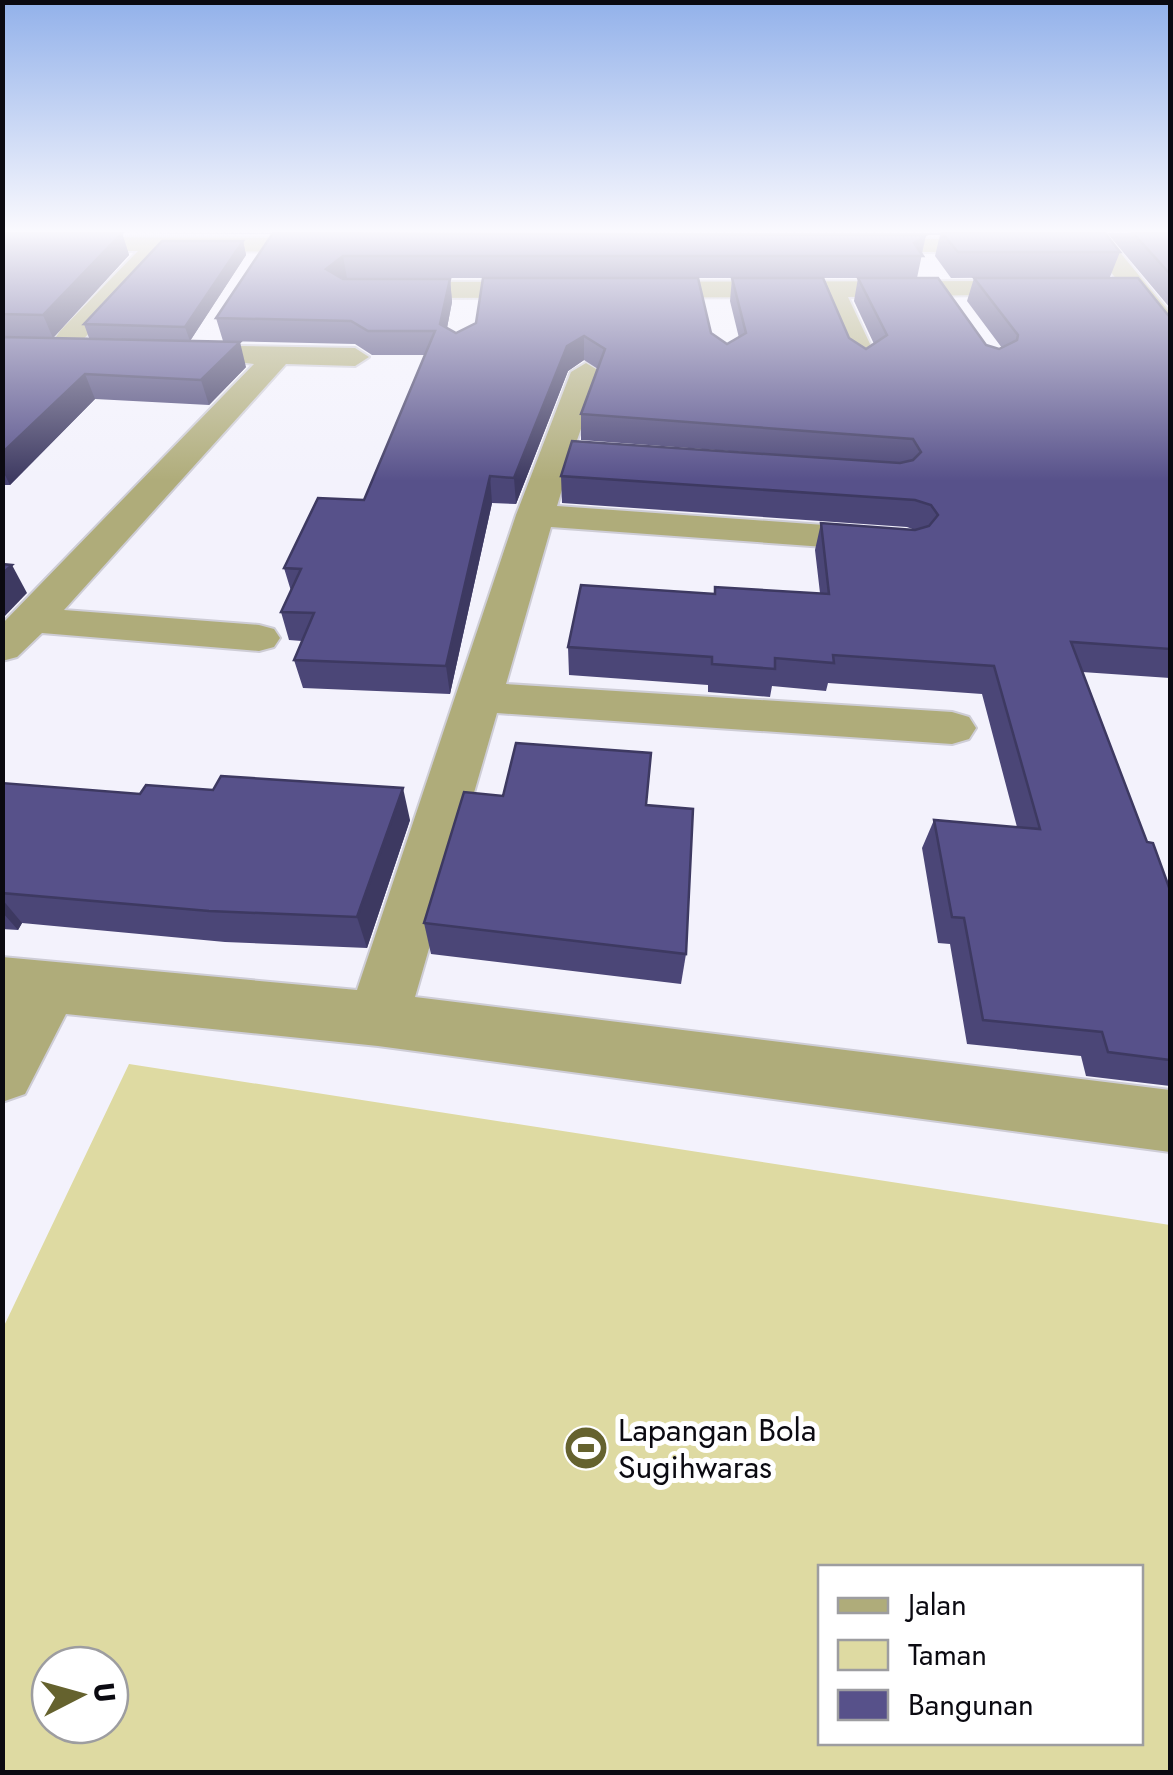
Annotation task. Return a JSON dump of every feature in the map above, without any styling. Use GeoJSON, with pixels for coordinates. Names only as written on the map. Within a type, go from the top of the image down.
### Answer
{"type":"FeatureCollection","features":[{"type":"Feature","properties":{"kind":"street"},"geometry":{"type":"LineString","coordinates":[[70,337],[90,316]]}},
{"type":"Feature","properties":{"kind":"street"},"geometry":{"type":"LineString","coordinates":[[716,316],[718,323]]}},
{"type":"Feature","properties":{"kind":"street"},"geometry":{"type":"LineString","coordinates":[[843,316],[863,361]]}},
{"type":"Feature","properties":{"kind":"street"},"geometry":{"type":"LineString","coordinates":[[41,350],[96,351]]}},
{"type":"Feature","properties":{"kind":"street"},"geometry":{"type":"LineString","coordinates":[[204,354],[354,357]]}},
{"type":"Feature","properties":{"kind":"street"},"geometry":{"type":"LineString","coordinates":[[17,634],[278,356]]}},
{"type":"Feature","properties":{"kind":"street"},"geometry":{"type":"LineString","coordinates":[[378,1019],[534,515],[586,372]]}},
{"type":"Feature","properties":{"kind":"street"},"geometry":{"type":"LineString","coordinates":[[556,452],[675,460]]}},
{"type":"Feature","properties":{"kind":"street"},"geometry":{"type":"LineString","coordinates":[[534,515],[907,542]]}},
{"type":"Feature","properties":{"kind":"street"},"geometry":{"type":"LineString","coordinates":[[17,634],[258,638]]}},
{"type":"Feature","properties":{"kind":"street"},"geometry":{"type":"LineString","coordinates":[[477,697],[952,728]]}},
{"type":"Feature","properties":{"kind":"street"},"geometry":{"type":"LineString","coordinates":[[2,1073],[26,984],[378,1019],[1170,1121]]}},
{"type":"Feature","properties":{"kind":"green space","name":"Lapangan Bola Sugihwaras"},"geometry":{"type":"Polygon","coordinates":[[[129,1064],[1170,1225],[1170,1772],[3,1772],[3,1328],[129,1064]]]}},
{"type":"Feature","properties":{"kind":"building"},"geometry":{"type":"Polygon","coordinates":[[[92,316],[193,316],[185,327],[84,324],[92,316]]]}},
{"type":"Feature","properties":{"kind":"building"},"geometry":{"type":"Polygon","coordinates":[[[442,316],[440,324],[456,333],[476,323],[477,316],[707,316],[711,333],[727,344],[746,333],[742,316],[839,316],[849,338],[866,349],[887,335],[877,316],[965,316],[986,345],[999,349],[1017,340],[1018,335],[1003,316],[1170,316],[1170,649],[1071,642],[1147,842],[1153,843],[1170,890],[1170,1060],[1108,1052],[1102,1032],[983,1020],[964,918],[952,917],[934,820],[1040,829],[994,666],[833,655],[834,663],[775,658],[775,669],[712,664],[712,657],[568,647],[581,585],[715,594],[715,587],[829,594],[821,523],[915,530],[929,526],[938,515],[931,505],[915,500],[561,476],[572,441],[900,463],[913,460],[921,452],[913,439],[581,414],[605,349],[584,336],[567,346],[514,478],[490,476],[446,666],[294,660],[314,613],[281,612],[301,569],[284,568],[318,498],[364,500],[435,331],[368,331],[351,321],[216,318],[442,316]]]}},
{"type":"Feature","properties":{"kind":"building"},"geometry":{"type":"Polygon","coordinates":[[[2,337],[240,342],[201,380],[85,374],[2,453],[2,337]]]}},
{"type":"Feature","properties":{"kind":"building"},"geometry":{"type":"Polygon","coordinates":[[[516,743],[651,753],[646,805],[693,809],[686,954],[424,923],[464,792],[503,796],[516,743]]]}},
{"type":"Feature","properties":{"kind":"building"},"geometry":{"type":"Polygon","coordinates":[[[221,776],[403,788],[357,917],[209,911],[2,893],[2,783],[140,794],[146,785],[213,790],[221,776]]]}},
{"type":"Feature","properties":{"kind":"place","name":"Lapangan Bola Sugihwaras"},"geometry":{"type":"Point","coordinates":[586,1448]}}]}
